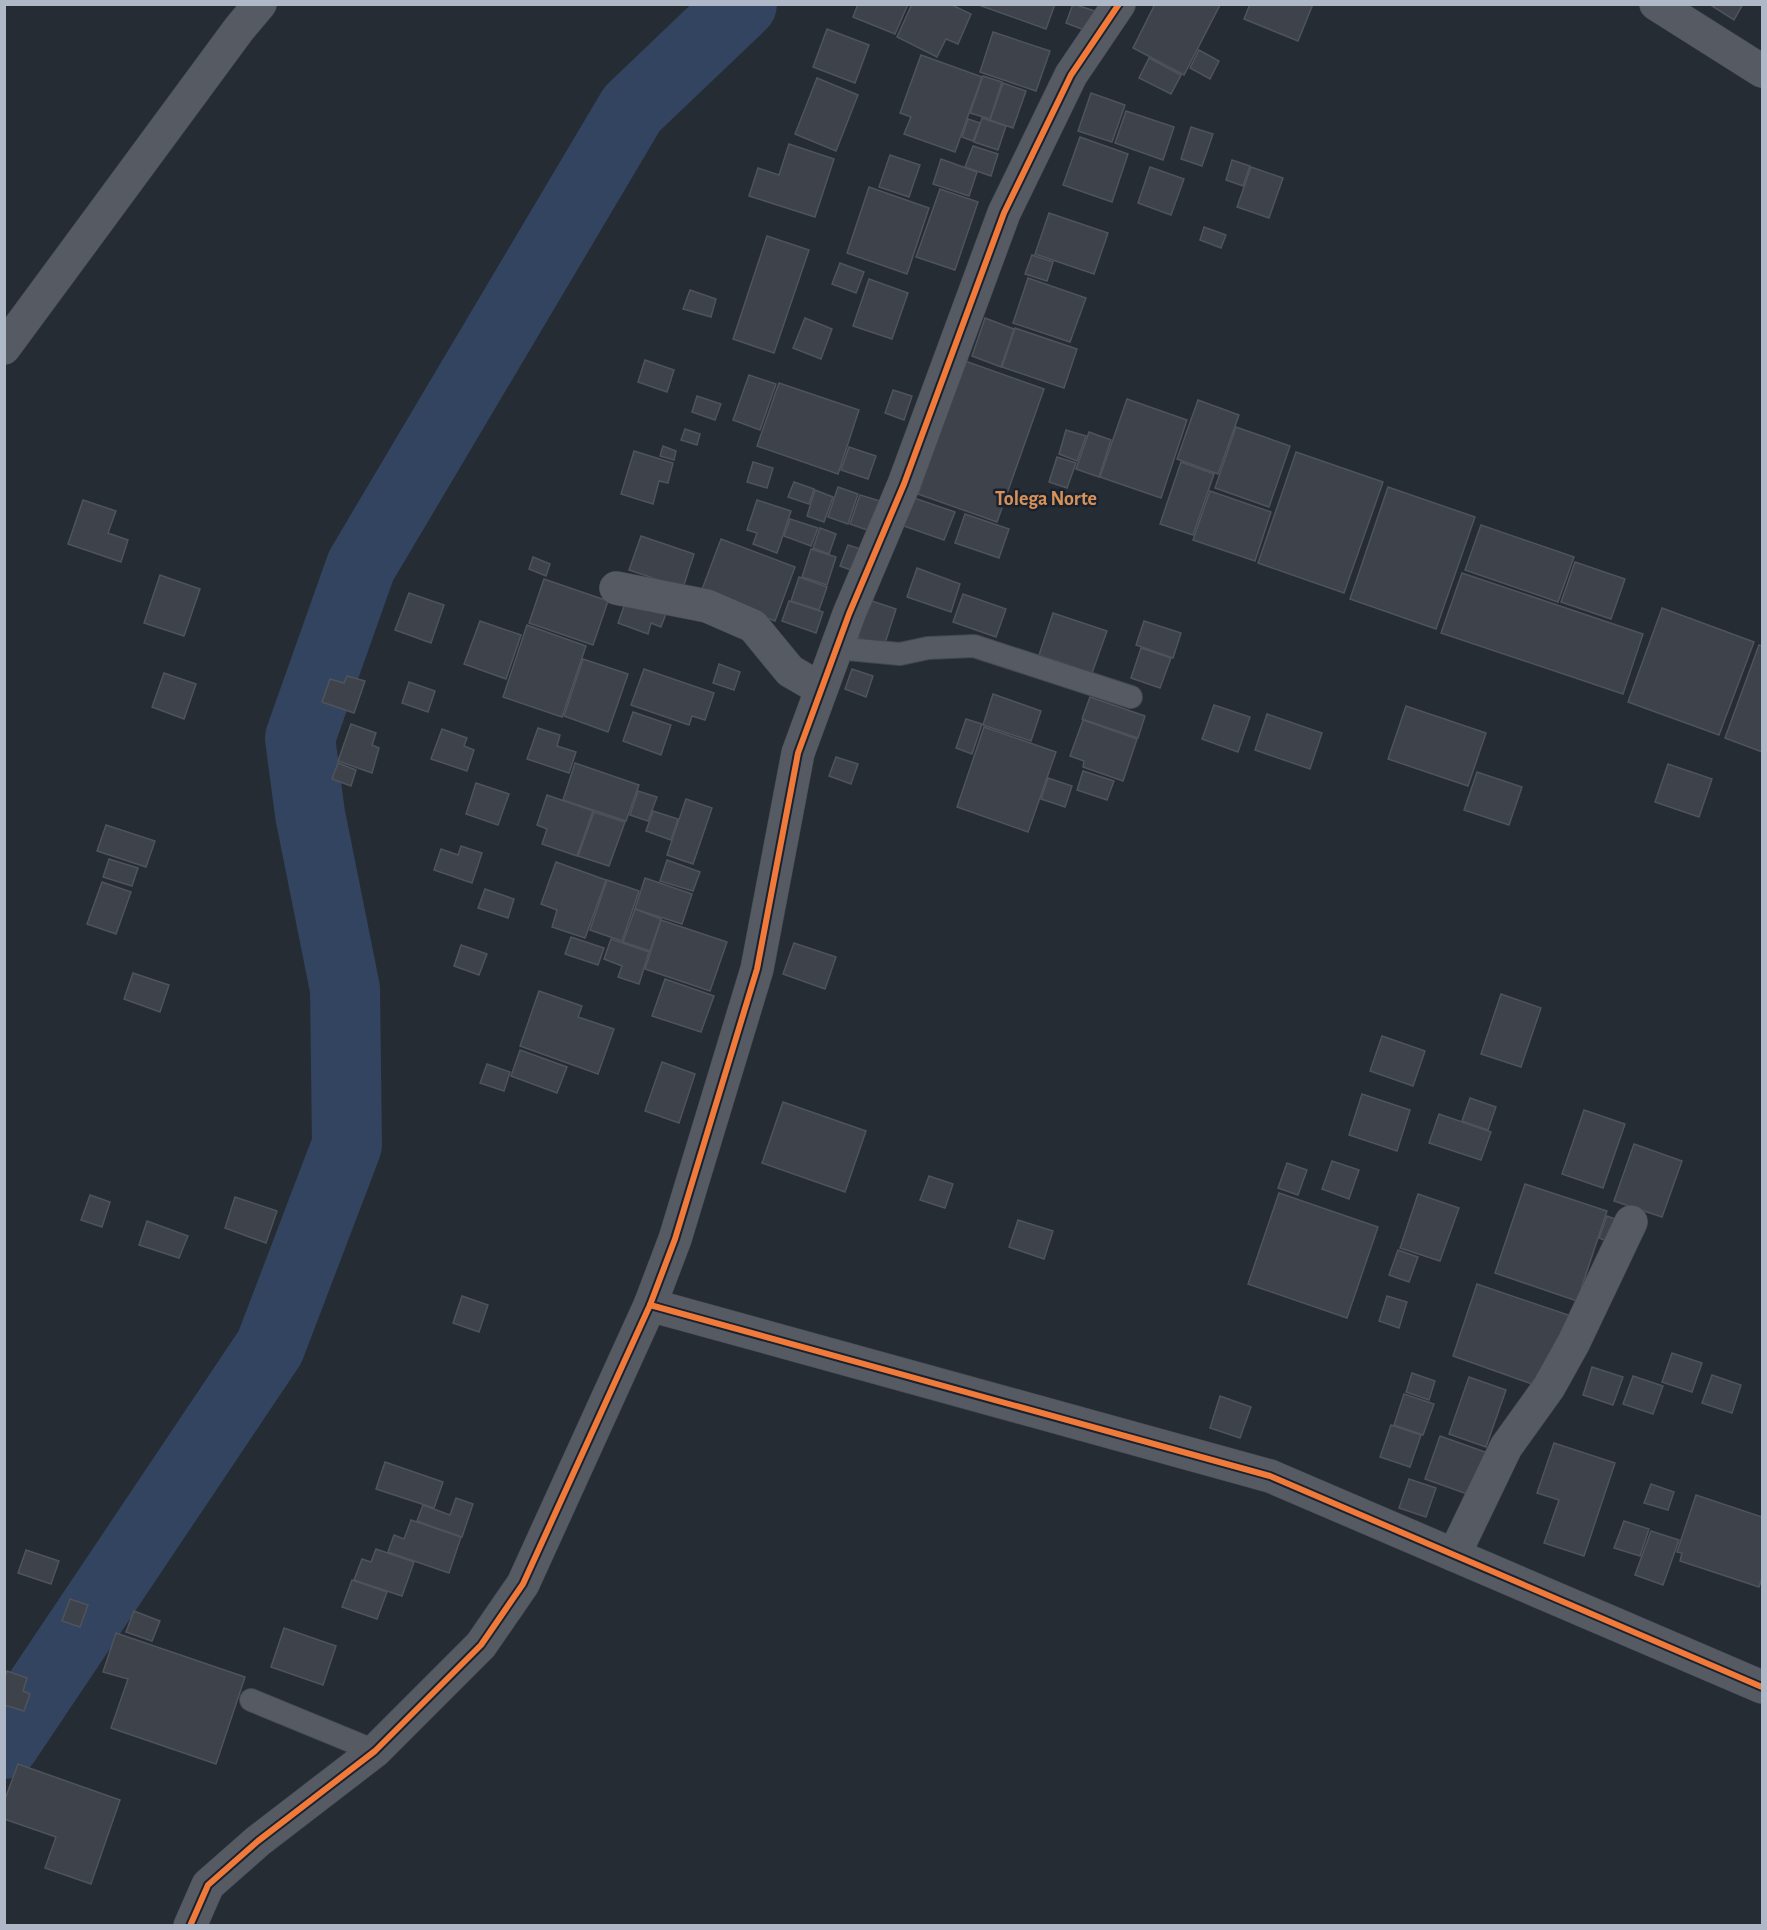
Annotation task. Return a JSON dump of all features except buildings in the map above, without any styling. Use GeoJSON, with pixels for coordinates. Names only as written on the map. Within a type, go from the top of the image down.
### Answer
{"type":"FeatureCollection","features":[{"type":"Feature","properties":{"kind":"street"},"geometry":{"type":"LineString","coordinates":[[4,348],[239,29],[260,4]]}},
{"type":"Feature","properties":{"kind":"street"},"geometry":{"type":"LineString","coordinates":[[190,1926],[208,1885],[258,1841],[375,1751],[481,1645],[523,1584],[650,1305],[675,1239],[757,969],[798,753],[836,648],[904,484],[1004,213],[1071,75],[1119,4]]}},
{"type":"Feature","properties":{"kind":"street"},"geometry":{"type":"LineString","coordinates":[[1656,4],[1762,71]]}},
{"type":"Feature","properties":{"kind":"street"},"geometry":{"type":"LineString","coordinates":[[616,588],[707,606],[753,626],[789,671],[821,689]]}},
{"type":"Feature","properties":{"kind":"street"},"geometry":{"type":"LineString","coordinates":[[1455,1555],[1506,1447],[1549,1387],[1574,1342],[1631,1222]]}},
{"type":"Feature","properties":{"kind":"street"},"geometry":{"type":"LineString","coordinates":[[650,1305],[1270,1476],[1762,1687]]}},
{"type":"Feature","properties":{"kind":"lane"},"geometry":{"type":"LineString","coordinates":[[836,648],[900,654],[928,648],[974,646],[1131,697]]}},
{"type":"Feature","properties":{"kind":"lane"},"geometry":{"type":"LineString","coordinates":[[251,1700],[375,1751]]}},
{"type":"Feature","properties":{"kind":"waterway"},"geometry":{"type":"LineString","coordinates":[[4,1744],[270,1347],[347,1145],[345,989],[310,814],[300,738],[361,566],[632,109],[742,4]]}},
{"type":"Feature","properties":{"kind":"cycle path"},"geometry":{"type":"LineString","coordinates":[[190,1926],[208,1885],[258,1841],[375,1751],[481,1645],[523,1584],[650,1305],[675,1239],[757,969],[798,753],[849,614],[904,484],[1004,213],[1071,75],[1119,4]]}},
{"type":"Feature","properties":{"kind":"cycle path"},"geometry":{"type":"LineString","coordinates":[[650,1305],[1270,1476],[1762,1687]]}},
{"type":"Feature","properties":{"kind":"district","name":"Tolega Norte"},"geometry":{"type":"Point","coordinates":[1046,498]}}]}
